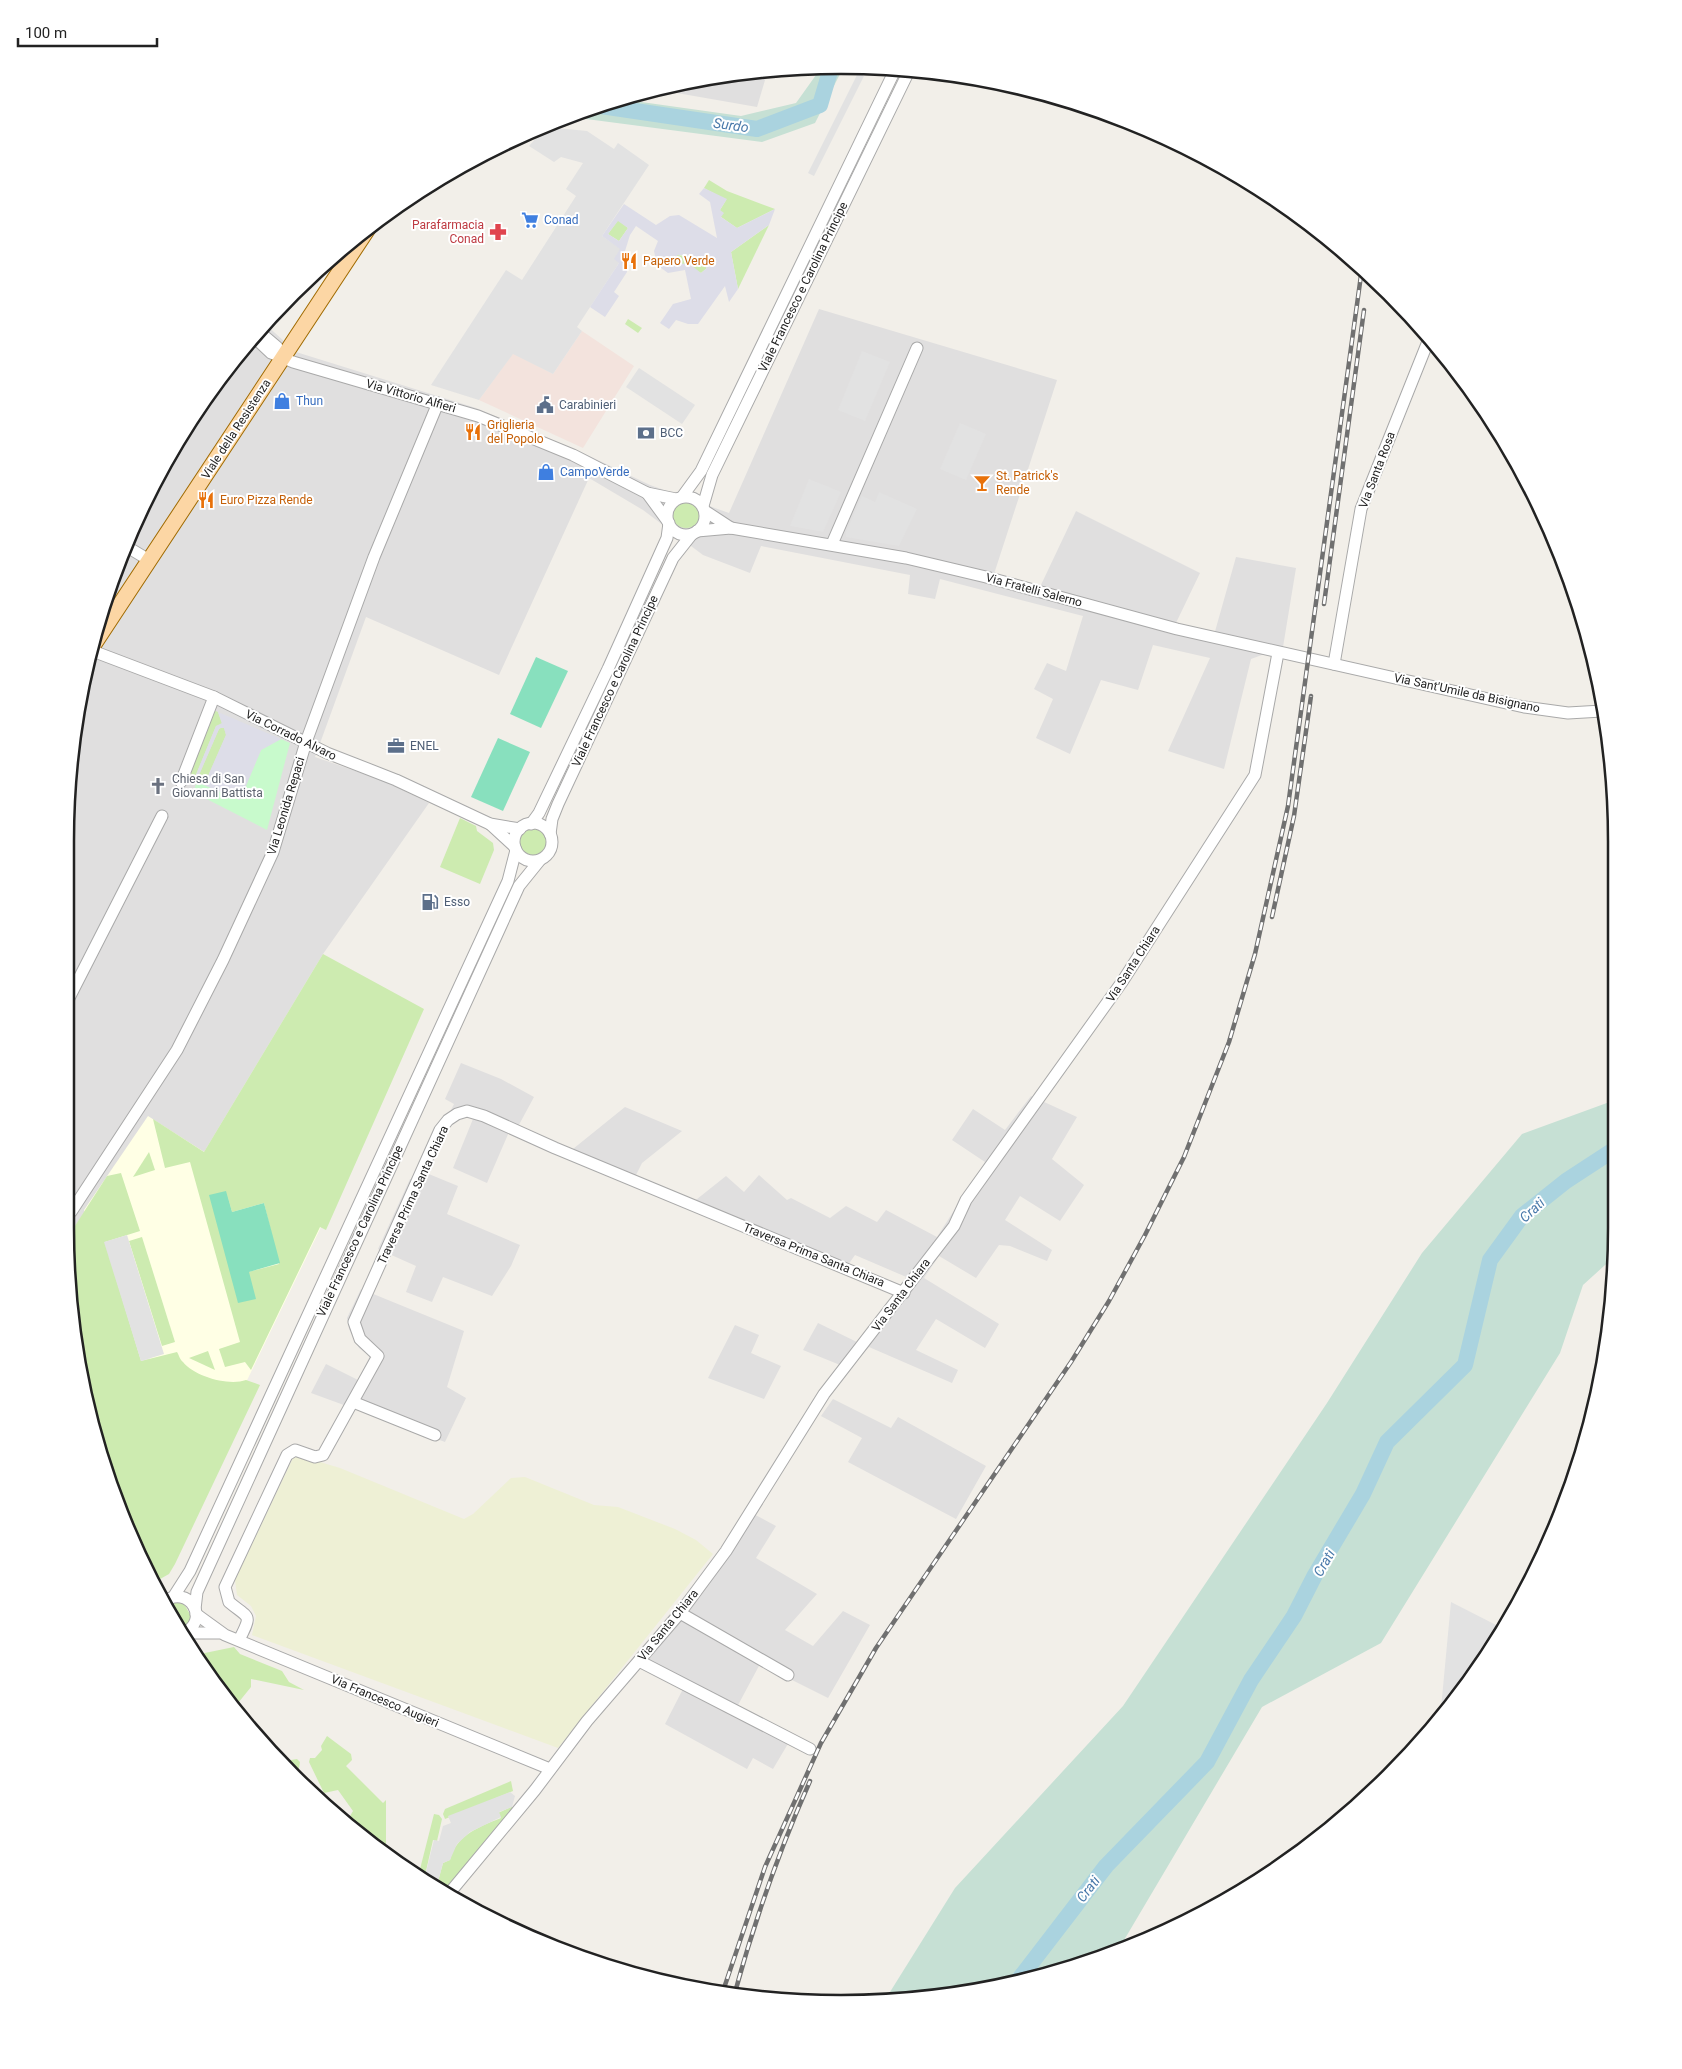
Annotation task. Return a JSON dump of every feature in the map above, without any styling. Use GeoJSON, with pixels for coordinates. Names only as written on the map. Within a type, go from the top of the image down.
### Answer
{"type":"FeatureCollection","features":[{"type":"Feature","properties":{"kind":"main road","name":"Viale della Resistenza"},"geometry":{"type":"LineString","coordinates":[[104,629],[355,247]]}},
{"type":"Feature","properties":{"kind":"street","name":"Viale Francesco e Carolina Principe"},"geometry":{"type":"LineString","coordinates":[[531,824],[539,813],[662,552],[667,538],[669,508],[701,471],[893,75]]}},
{"type":"Feature","properties":{"kind":"street","name":"Viale Francesco e Carolina Principe"},"geometry":{"type":"LineString","coordinates":[[188,1630],[195,1623],[200,1585],[348,1256],[519,886],[540,860],[545,857],[551,846],[552,818],[674,558],[704,522],[704,509],[712,475],[905,76]]}},
{"type":"Feature","properties":{"kind":"street"},"geometry":{"type":"LineString","coordinates":[[264,336],[277,347],[282,357]]}},
{"type":"Feature","properties":{"kind":"street","name":"Via Vittorio Alfieri"},"geometry":{"type":"LineString","coordinates":[[258,342],[270,353],[335,375],[438,402],[526,434],[647,493],[679,498]]}},
{"type":"Feature","properties":{"kind":"street","name":"Via Santa Rosa"},"geometry":{"type":"LineString","coordinates":[[1334,664],[1361,509],[1426,345]]}},
{"type":"Feature","properties":{"kind":"street"},"geometry":{"type":"LineString","coordinates":[[832,544],[917,348]]}},
{"type":"Feature","properties":{"kind":"street","name":"Via Leonida Repaci"},"geometry":{"type":"LineString","coordinates":[[74,1206],[177,1050],[223,960],[273,852],[306,742],[374,557],[438,402]]}},
{"type":"Feature","properties":{"kind":"street","name":"Via Vittorio Alfieri"},"geometry":{"type":"LineString","coordinates":[[647,493],[669,523]]}},
{"type":"Feature","properties":{"kind":"street"},"geometry":{"type":"LineString","coordinates":[[679,498],[694,498],[704,509]]}},
{"type":"Feature","properties":{"kind":"street","name":"Via Fratelli Salerno"},"geometry":{"type":"LineString","coordinates":[[704,509],[731,528]]}},
{"type":"Feature","properties":{"kind":"street"},"geometry":{"type":"LineString","coordinates":[[669,523],[680,534],[694,532]]}},
{"type":"Feature","properties":{"kind":"street","name":"Via Fratelli Salerno"},"geometry":{"type":"LineString","coordinates":[[694,532],[731,528],[832,544],[986,577],[1177,630],[1334,664]]}},
{"type":"Feature","properties":{"kind":"street"},"geometry":{"type":"LineString","coordinates":[[131,549],[149,560]]}},
{"type":"Feature","properties":{"kind":"street","name":"Via Corrado Alvaro"},"geometry":{"type":"LineString","coordinates":[[97,653],[214,697],[327,754],[396,780],[490,824],[520,829]]}},
{"type":"Feature","properties":{"kind":"street","name":"Via Santa Chiara"},"geometry":{"type":"LineString","coordinates":[[453,1889],[587,1721],[680,1613],[726,1551],[824,1394],[954,1226],[966,1200],[1122,982],[1255,775],[1278,653]]}},
{"type":"Feature","properties":{"kind":"street","name":"Via Sant'Umile da Bisignano"},"geometry":{"type":"LineString","coordinates":[[1334,664],[1524,707],[1568,713],[1597,711]]}},
{"type":"Feature","properties":{"kind":"street"},"geometry":{"type":"LineString","coordinates":[[181,782],[214,697]]}},
{"type":"Feature","properties":{"kind":"street"},"geometry":{"type":"LineString","coordinates":[[74,988],[162,816]]}},
{"type":"Feature","properties":{"kind":"street","name":"Via Corrado Alvaro"},"geometry":{"type":"LineString","coordinates":[[490,824],[515,849]]}},
{"type":"Feature","properties":{"kind":"street"},"geometry":{"type":"LineString","coordinates":[[520,829],[531,824],[542,826],[550,834]]}},
{"type":"Feature","properties":{"kind":"street","name":"Viale Francesco e Carolina Principe"},"geometry":{"type":"LineString","coordinates":[[169,1596],[190,1571],[467,971],[508,881],[515,849],[514,840],[520,829]]}},
{"type":"Feature","properties":{"kind":"street"},"geometry":{"type":"LineString","coordinates":[[515,849],[528,860],[540,860]]}},
{"type":"Feature","properties":{"kind":"street","name":"Traversa Prima Santa Chiara"},"geometry":{"type":"LineString","coordinates":[[239,1640],[247,1622],[247,1617],[245,1613],[229,1602],[225,1587],[282,1462],[290,1452],[295,1450],[315,1457],[323,1455],[378,1356],[360,1339],[354,1322],[440,1130],[448,1120],[467,1111],[904,1292]]}},
{"type":"Feature","properties":{"kind":"street"},"geometry":{"type":"LineString","coordinates":[[353,1402],[435,1434]]}},
{"type":"Feature","properties":{"kind":"street","name":"Viale Francesco e Carolina Principe"},"geometry":{"type":"LineString","coordinates":[[170,1599],[187,1599],[196,1612]]}},
{"type":"Feature","properties":{"kind":"street","name":"Via Francesco Augieri"},"geometry":{"type":"LineString","coordinates":[[196,1612],[220,1633],[550,1769]]}},
{"type":"Feature","properties":{"kind":"street"},"geometry":{"type":"LineString","coordinates":[[680,1613],[788,1675]]}},
{"type":"Feature","properties":{"kind":"street","name":"Via Francesco Augieri"},"geometry":{"type":"LineString","coordinates":[[191,1634],[220,1633]]}},
{"type":"Feature","properties":{"kind":"street"},"geometry":{"type":"LineString","coordinates":[[639,1661],[810,1749]]}},
{"type":"Feature","properties":{"kind":"shaded area"},"geometry":{"type":"Polygon","coordinates":[[[816,74],[840,74],[815,123],[762,142],[582,118],[637,101],[741,116],[796,103],[816,74]]]}},
{"type":"Feature","properties":{"kind":"shaded area"},"geometry":{"type":"Polygon","coordinates":[[[857,74],[864,76],[814,176],[808,173],[857,74]]]}},
{"type":"Feature","properties":{"kind":"shaded area"},"geometry":{"type":"Polygon","coordinates":[[[766,78],[757,107],[673,92],[766,78]]]}},
{"type":"Feature","properties":{"kind":"shaded area"},"geometry":{"type":"Polygon","coordinates":[[[557,128],[587,131],[614,149],[618,143],[649,165],[602,236],[621,249],[619,263],[577,327],[582,331],[553,374],[513,354],[479,400],[431,385],[506,270],[522,280],[576,196],[566,189],[583,163],[561,157],[554,162],[529,146],[538,136],[557,128]]]}},
{"type":"Feature","properties":{"kind":"shaded area"},"geometry":{"type":"Polygon","coordinates":[[[704,188],[727,199],[720,210],[724,213],[721,217],[737,228],[775,209],[769,225],[731,252],[738,289],[729,302],[725,286],[698,324],[688,324],[676,320],[669,329],[660,323],[673,304],[691,299],[685,270],[668,273],[657,265],[654,251],[658,241],[636,226],[630,235],[625,251],[627,272],[614,292],[619,296],[605,317],[590,307],[619,263],[614,259],[620,249],[602,236],[624,204],[656,225],[670,216],[679,215],[717,238],[710,202],[699,194],[704,188]],[[618,221],[608,234],[619,241],[628,228],[618,221]],[[677,255],[679,263],[691,265],[701,273],[707,268],[696,259],[677,255]]]}},
{"type":"Feature","properties":{"kind":"shaded area"},"geometry":{"type":"Polygon","coordinates":[[[819,309],[1057,380],[994,574],[1040,587],[1076,511],[1200,573],[1175,625],[1214,635],[1236,557],[1296,568],[1283,647],[1251,659],[1224,769],[1168,751],[1210,658],[1153,645],[1138,690],[1101,680],[1070,754],[1036,738],[1053,699],[1034,689],[1047,663],[1066,671],[1083,616],[940,579],[935,599],[908,594],[910,575],[761,546],[750,573],[703,555],[643,510],[589,478],[499,675],[366,617],[315,757],[382,780],[429,803],[323,954],[204,1152],[148,1117],[74,1228],[75,791],[88,691],[114,594],[132,547],[153,502],[177,457],[203,415],[232,374],[264,335],[270,328],[296,352],[476,408],[581,452],[650,485],[729,513],[819,309]]]}},
{"type":"Feature","properties":{"kind":"shaded area"},"geometry":{"type":"Polygon","coordinates":[[[582,331],[634,366],[583,448],[479,400],[513,353],[553,374],[582,331]]]}},
{"type":"Feature","properties":{"kind":"shaded area"},"geometry":{"type":"Polygon","coordinates":[[[862,351],[890,362],[865,421],[838,410],[862,351]]]}},
{"type":"Feature","properties":{"kind":"shaded area"},"geometry":{"type":"Polygon","coordinates":[[[639,368],[695,405],[682,424],[626,387],[639,368]]]}},
{"type":"Feature","properties":{"kind":"shaded area"},"geometry":{"type":"Polygon","coordinates":[[[960,423],[986,434],[966,480],[940,469],[960,423]]]}},
{"type":"Feature","properties":{"kind":"shaded area"},"geometry":{"type":"Polygon","coordinates":[[[809,479],[841,492],[823,532],[790,526],[809,479]]]}},
{"type":"Feature","properties":{"kind":"shaded area"},"geometry":{"type":"Polygon","coordinates":[[[879,492],[917,509],[899,546],[846,537],[846,532],[862,496],[875,502],[879,492]]]}},
{"type":"Feature","properties":{"kind":"shaded area"},"geometry":{"type":"Polygon","coordinates":[[[218,712],[281,739],[261,750],[240,800],[197,782],[195,777],[216,726],[222,723],[218,712]],[[224,728],[219,729],[199,775],[203,778],[208,776],[226,735],[224,728]]]}},
{"type":"Feature","properties":{"kind":"shaded area"},"geometry":{"type":"Polygon","coordinates":[[[461,1063],[501,1079],[534,1097],[514,1134],[509,1132],[487,1183],[453,1168],[473,1119],[451,1110],[454,1104],[445,1099],[461,1063]]]}},
{"type":"Feature","properties":{"kind":"shaded area"},"geometry":{"type":"Polygon","coordinates":[[[1031,1096],[1077,1117],[1052,1159],[1084,1185],[1060,1221],[1020,1196],[1005,1220],[1052,1250],[1047,1261],[1010,1246],[999,1245],[976,1278],[939,1256],[924,1278],[999,1324],[985,1348],[936,1319],[916,1350],[958,1370],[952,1383],[869,1347],[850,1369],[803,1350],[818,1323],[861,1344],[911,1279],[855,1255],[843,1272],[687,1207],[726,1176],[744,1192],[759,1175],[787,1200],[791,1198],[830,1218],[846,1206],[877,1222],[886,1210],[937,1237],[985,1162],[952,1140],[973,1109],[1005,1130],[1031,1096]]]}},
{"type":"Feature","properties":{"kind":"shaded area"},"geometry":{"type":"Polygon","coordinates":[[[1608,1103],[1607,1263],[1583,1285],[1560,1353],[1381,1643],[1262,1707],[1123,1942],[1088,1955],[991,1981],[941,1989],[889,1994],[955,1888],[1123,1706],[1327,1403],[1422,1253],[1522,1134],[1608,1103]]]}},
{"type":"Feature","properties":{"kind":"shaded area"},"geometry":{"type":"Polygon","coordinates":[[[625,1107],[682,1131],[642,1163],[631,1185],[569,1159],[573,1149],[625,1107]]]}},
{"type":"Feature","properties":{"kind":"shaded area"},"geometry":{"type":"Polygon","coordinates":[[[148,1116],[321,1227],[237,1401],[165,1392],[84,1210],[148,1116]]]}},
{"type":"Feature","properties":{"kind":"shaded area"},"geometry":{"type":"Polygon","coordinates":[[[419,1170],[458,1186],[447,1214],[520,1245],[511,1266],[492,1296],[443,1277],[432,1302],[406,1292],[416,1266],[378,1249],[410,1179],[415,1180],[419,1170]]]}},
{"type":"Feature","properties":{"kind":"shaded area"},"geometry":{"type":"Polygon","coordinates":[[[127,1235],[164,1354],[141,1361],[104,1242],[127,1235]]]}},
{"type":"Feature","properties":{"kind":"shaded area"},"geometry":{"type":"Polygon","coordinates":[[[361,1289],[464,1331],[447,1387],[466,1398],[445,1442],[311,1393],[326,1364],[358,1380],[370,1356],[359,1348],[349,1329],[347,1318],[361,1289]]]}},
{"type":"Feature","properties":{"kind":"shaded area"},"geometry":{"type":"Polygon","coordinates":[[[735,1325],[759,1335],[751,1353],[781,1366],[764,1399],[708,1378],[735,1325]]]}},
{"type":"Feature","properties":{"kind":"shaded area"},"geometry":{"type":"Polygon","coordinates":[[[833,1399],[891,1428],[898,1417],[986,1466],[956,1519],[848,1462],[862,1438],[821,1416],[833,1399]]]}},
{"type":"Feature","properties":{"kind":"shaded area"},"geometry":{"type":"Polygon","coordinates":[[[300,1456],[340,1468],[464,1519],[473,1514],[511,1478],[525,1477],[594,1505],[618,1507],[675,1529],[696,1540],[713,1554],[558,1748],[252,1635],[256,1616],[251,1606],[237,1595],[235,1580],[293,1458],[300,1456]]]}},
{"type":"Feature","properties":{"kind":"shaded area"},"geometry":{"type":"Polygon","coordinates":[[[746,1510],[776,1526],[756,1558],[817,1594],[785,1630],[813,1646],[843,1611],[870,1625],[828,1698],[760,1664],[737,1707],[792,1737],[773,1769],[753,1758],[747,1769],[665,1724],[684,1687],[632,1660],[719,1554],[746,1510]]]}},
{"type":"Feature","properties":{"kind":"shaded area"},"geometry":{"type":"Polygon","coordinates":[[[1451,1602],[1497,1625],[1479,1654],[1441,1706],[1451,1602]]]}},
{"type":"Feature","properties":{"kind":"shaded area"},"geometry":{"type":"Polygon","coordinates":[[[510,1792],[515,1796],[512,1807],[499,1812],[501,1817],[470,1832],[457,1844],[450,1860],[443,1863],[438,1880],[426,1873],[434,1840],[439,1841],[443,1826],[451,1823],[448,1816],[510,1792]]]}},
{"type":"Feature","properties":{"kind":"green space"},"geometry":{"type":"Polygon","coordinates":[[[709,180],[727,191],[775,209],[737,228],[721,217],[720,210],[726,200],[704,188],[709,180]]]}},
{"type":"Feature","properties":{"kind":"green space"},"geometry":{"type":"Polygon","coordinates":[[[618,220],[628,228],[619,241],[608,234],[618,220]]]}},
{"type":"Feature","properties":{"kind":"green space"},"geometry":{"type":"Polygon","coordinates":[[[769,225],[738,289],[731,252],[769,225]]]}},
{"type":"Feature","properties":{"kind":"green space"},"geometry":{"type":"Polygon","coordinates":[[[677,255],[692,257],[707,268],[701,273],[679,263],[677,255]]]}},
{"type":"Feature","properties":{"kind":"green space"},"geometry":{"type":"Polygon","coordinates":[[[628,319],[642,328],[638,333],[625,324],[628,319]]]}},
{"type":"Feature","properties":{"kind":"green space"},"geometry":{"type":"Polygon","coordinates":[[[686,500],[696,504],[700,514],[696,524],[686,528],[676,524],[672,514],[676,504],[686,500]]]}},
{"type":"Feature","properties":{"kind":"green space"},"geometry":{"type":"Polygon","coordinates":[[[536,657],[568,671],[541,728],[510,714],[536,657]]]}},
{"type":"Feature","properties":{"kind":"green space"},"geometry":{"type":"Polygon","coordinates":[[[213,710],[218,712],[222,724],[216,726],[195,777],[192,778],[189,769],[213,710]]]}},
{"type":"Feature","properties":{"kind":"green space"},"geometry":{"type":"Polygon","coordinates":[[[221,727],[224,728],[226,735],[208,776],[203,778],[199,775],[221,727]]]}},
{"type":"Feature","properties":{"kind":"green space"},"geometry":{"type":"Polygon","coordinates":[[[498,738],[530,752],[503,811],[471,797],[498,738]]]}},
{"type":"Feature","properties":{"kind":"green space"},"geometry":{"type":"Polygon","coordinates":[[[281,739],[290,743],[267,830],[193,792],[197,782],[240,800],[261,750],[281,739]]]}},
{"type":"Feature","properties":{"kind":"green space"},"geometry":{"type":"Polygon","coordinates":[[[460,818],[476,826],[477,831],[493,843],[494,850],[480,884],[440,867],[460,818]]]}},
{"type":"Feature","properties":{"kind":"green space"},"geometry":{"type":"Polygon","coordinates":[[[533,829],[543,833],[547,843],[543,853],[533,857],[523,853],[519,843],[523,833],[533,829]]]}},
{"type":"Feature","properties":{"kind":"green space"},"geometry":{"type":"Polygon","coordinates":[[[323,954],[424,1009],[326,1230],[320,1227],[251,1370],[245,1362],[225,1367],[219,1349],[240,1342],[190,1162],[165,1168],[153,1119],[204,1152],[323,954]],[[226,1191],[248,1272],[279,1264],[264,1203],[232,1212],[226,1191]]]}},
{"type":"Feature","properties":{"kind":"green space"},"geometry":{"type":"Polygon","coordinates":[[[149,1152],[155,1170],[133,1177],[149,1152]]]}},
{"type":"Feature","properties":{"kind":"green space"},"geometry":{"type":"Polygon","coordinates":[[[121,1173],[140,1231],[105,1242],[141,1361],[177,1352],[181,1360],[188,1367],[204,1376],[231,1382],[246,1380],[260,1385],[175,1564],[169,1574],[160,1579],[132,1522],[114,1475],[88,1378],[80,1328],[75,1278],[74,1227],[107,1176],[121,1173]]]}},
{"type":"Feature","properties":{"kind":"green space"},"geometry":{"type":"Polygon","coordinates":[[[226,1191],[232,1212],[264,1203],[280,1263],[249,1272],[256,1299],[238,1303],[209,1195],[226,1191]]]}},
{"type":"Feature","properties":{"kind":"green space"},"geometry":{"type":"Polygon","coordinates":[[[142,1237],[175,1342],[162,1346],[129,1241],[142,1237]]]}},
{"type":"Feature","properties":{"kind":"green space"},"geometry":{"type":"Polygon","coordinates":[[[208,1351],[215,1370],[189,1358],[208,1351]]]}},
{"type":"Feature","properties":{"kind":"green space"},"geometry":{"type":"Polygon","coordinates":[[[172,1603],[184,1604],[191,1616],[190,1622],[185,1626],[177,1612],[172,1603]]]}},
{"type":"Feature","properties":{"kind":"green space"},"geometry":{"type":"Polygon","coordinates":[[[234,1647],[240,1654],[282,1671],[289,1682],[304,1690],[251,1679],[251,1687],[238,1703],[203,1653],[234,1647]]]}},
{"type":"Feature","properties":{"kind":"green space"},"geometry":{"type":"Polygon","coordinates":[[[327,1736],[351,1754],[352,1760],[346,1766],[383,1803],[386,1800],[386,1845],[350,1817],[353,1811],[338,1790],[324,1793],[309,1762],[310,1758],[315,1758],[322,1750],[321,1746],[327,1736]]]}},
{"type":"Feature","properties":{"kind":"green space"},"geometry":{"type":"Polygon","coordinates":[[[297,1759],[300,1762],[299,1771],[298,1771],[288,1760],[297,1759]]]}},
{"type":"Feature","properties":{"kind":"green space"},"geometry":{"type":"Polygon","coordinates":[[[511,1781],[513,1791],[445,1819],[443,1814],[445,1809],[511,1781]]]}},
{"type":"Feature","properties":{"kind":"green space"},"geometry":{"type":"Polygon","coordinates":[[[513,1807],[513,1812],[450,1887],[438,1880],[443,1863],[450,1860],[457,1844],[470,1833],[501,1818],[498,1813],[513,1807]]]}},
{"type":"Feature","properties":{"kind":"green space"},"geometry":{"type":"Polygon","coordinates":[[[434,1814],[439,1815],[442,1819],[437,1841],[433,1840],[426,1873],[420,1869],[434,1814]]]}},
{"type":"Feature","properties":{"kind":"waterway","name":"Surdo"},"geometry":{"type":"LineString","coordinates":[[615,108],[757,129],[820,105],[829,74]]}},
{"type":"Feature","properties":{"kind":"waterway","name":"Crati"},"geometry":{"type":"LineString","coordinates":[[1024,1973],[1106,1866],[1207,1762],[1251,1680],[1294,1616],[1315,1575],[1363,1494],[1387,1442],[1465,1365],[1490,1260],[1522,1216],[1566,1181],[1608,1154]]}},
{"type":"Feature","properties":{"kind":"railway"},"geometry":{"type":"LineString","coordinates":[[725,1986],[765,1867],[821,1743],[876,1648],[1071,1362],[1109,1301],[1184,1157],[1229,1042],[1255,954],[1288,806],[1361,277]]}},
{"type":"Feature","properties":{"kind":"railway"},"geometry":{"type":"LineString","coordinates":[[1324,604],[1364,310]]}},
{"type":"Feature","properties":{"kind":"railway"},"geometry":{"type":"LineString","coordinates":[[1272,917],[1294,816],[1311,696]]}},
{"type":"Feature","properties":{"kind":"railway"},"geometry":{"type":"LineString","coordinates":[[736,1988],[768,1887],[810,1781]]}},
{"type":"Feature","properties":{"kind":"place","name":"Conad"},"geometry":{"type":"Point","coordinates":[530,220]}},
{"type":"Feature","properties":{"kind":"place","name":"Parafarmacia Conad"},"geometry":{"type":"Point","coordinates":[498,232]}},
{"type":"Feature","properties":{"kind":"place","name":"Papero Verde"},"geometry":{"type":"Point","coordinates":[629,261]}},
{"type":"Feature","properties":{"kind":"place","name":"Thun"},"geometry":{"type":"Point","coordinates":[282,401]}},
{"type":"Feature","properties":{"kind":"place","name":"Carabinieri"},"geometry":{"type":"Point","coordinates":[545,405]}},
{"type":"Feature","properties":{"kind":"place","name":"Griglieria del Popolo"},"geometry":{"type":"Point","coordinates":[473,432]}},
{"type":"Feature","properties":{"kind":"place","name":"BCC"},"geometry":{"type":"Point","coordinates":[646,433]}},
{"type":"Feature","properties":{"kind":"place","name":"CampoVerde"},"geometry":{"type":"Point","coordinates":[546,472]}},
{"type":"Feature","properties":{"kind":"place","name":"St. Patrick's Rende"},"geometry":{"type":"Point","coordinates":[982,483]}},
{"type":"Feature","properties":{"kind":"place","name":"Euro Pizza Rende"},"geometry":{"type":"Point","coordinates":[206,500]}},
{"type":"Feature","properties":{"kind":"place","name":"ENEL"},"geometry":{"type":"Point","coordinates":[396,746]}},
{"type":"Feature","properties":{"kind":"place","name":"Chiesa di San Giovanni Battista"},"geometry":{"type":"Point","coordinates":[158,786]}},
{"type":"Feature","properties":{"kind":"place","name":"Esso"},"geometry":{"type":"Point","coordinates":[430,902]}}]}
